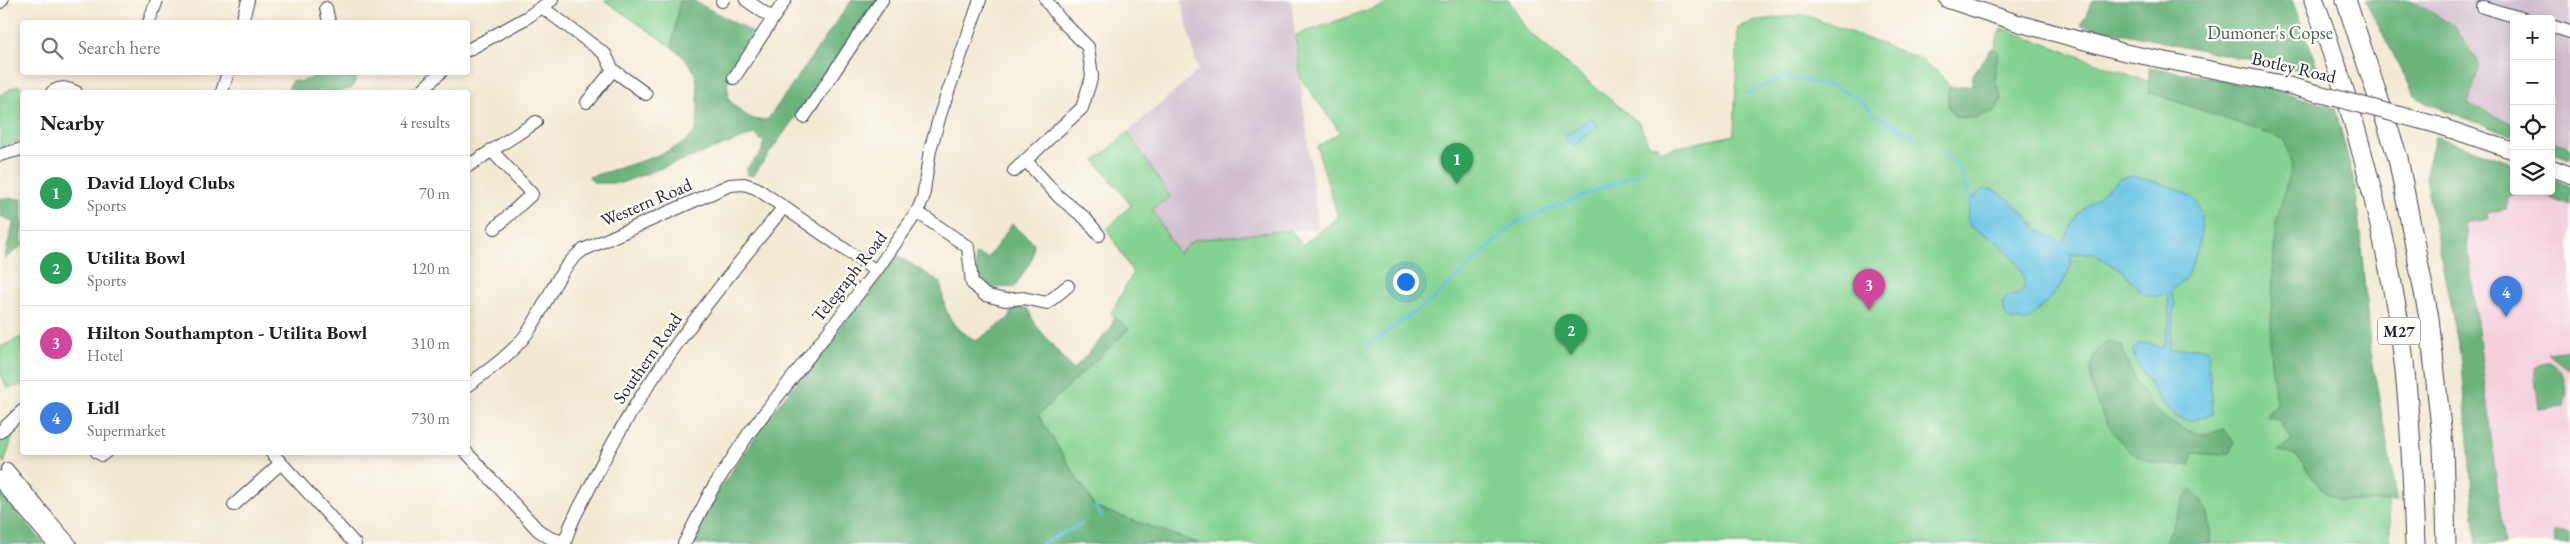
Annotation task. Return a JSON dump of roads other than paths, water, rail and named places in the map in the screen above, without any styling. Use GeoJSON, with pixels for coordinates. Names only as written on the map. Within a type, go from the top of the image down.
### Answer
{"type":"FeatureCollection","features":[{"type":"Feature","properties":{"kind":"highway","name":"M27"},"geometry":{"type":"LineString","coordinates":[[2314,0],[2342,77],[2364,158],[2398,318],[2412,438],[2415,544]]}},
{"type":"Feature","properties":{"kind":"highway","name":"M27"},"geometry":{"type":"LineString","coordinates":[[2346,0],[2398,158],[2429,318],[2443,446],[2446,544]]}},
{"type":"Feature","properties":{"kind":"main road","name":"Botley Road"},"geometry":{"type":"LineString","coordinates":[[1958,2],[2124,52],[2279,83],[2437,125],[2511,150]]}},
{"type":"Feature","properties":{"kind":"main road"},"geometry":{"type":"LineString","coordinates":[[2555,169],[2570,175]]}},
{"type":"Feature","properties":{"kind":"main road"},"geometry":{"type":"LineString","coordinates":[[4,474],[42,520],[56,544]]}},
{"type":"Feature","properties":{"kind":"street"},"geometry":{"type":"LineString","coordinates":[[150,20],[157,0]]}},
{"type":"Feature","properties":{"kind":"street"},"geometry":{"type":"LineString","coordinates":[[243,20],[248,0]]}},
{"type":"Feature","properties":{"kind":"street"},"geometry":{"type":"LineString","coordinates":[[746,0],[772,18]]}},
{"type":"Feature","properties":{"kind":"street"},"geometry":{"type":"LineString","coordinates":[[734,78],[785,0]]}},
{"type":"Feature","properties":{"kind":"street"},"geometry":{"type":"LineString","coordinates":[[804,117],[882,0]]}},
{"type":"Feature","properties":{"kind":"street","name":"Telegraph Road"},"geometry":{"type":"LineString","coordinates":[[684,544],[711,491],[749,433],[876,271],[917,212],[923,198],[930,150],[941,112],[980,0]]}},
{"type":"Feature","properties":{"kind":"street"},"geometry":{"type":"LineString","coordinates":[[1014,171],[1082,108],[1092,76],[1088,47],[1059,18],[1046,0]]}},
{"type":"Feature","properties":{"kind":"street"},"geometry":{"type":"LineString","coordinates":[[470,49],[548,4],[604,54],[613,70],[646,94]]}},
{"type":"Feature","properties":{"kind":"street"},"geometry":{"type":"LineString","coordinates":[[2483,7],[2510,15]]}},
{"type":"Feature","properties":{"kind":"street"},"geometry":{"type":"LineString","coordinates":[[326,8],[329,20]]}},
{"type":"Feature","properties":{"kind":"street"},"geometry":{"type":"LineString","coordinates":[[2555,27],[2570,32]]}},
{"type":"Feature","properties":{"kind":"street"},"geometry":{"type":"LineString","coordinates":[[587,102],[613,70]]}},
{"type":"Feature","properties":{"kind":"street"},"geometry":{"type":"LineString","coordinates":[[223,90],[227,75]]}},
{"type":"Feature","properties":{"kind":"street"},"geometry":{"type":"LineString","coordinates":[[422,90],[437,75]]}},
{"type":"Feature","properties":{"kind":"street"},"geometry":{"type":"LineString","coordinates":[[54,90],[57,88],[66,88],[71,90]]}},
{"type":"Feature","properties":{"kind":"street"},"geometry":{"type":"LineString","coordinates":[[470,165],[536,122]]}},
{"type":"Feature","properties":{"kind":"street"},"geometry":{"type":"LineString","coordinates":[[0,155],[20,150]]}},
{"type":"Feature","properties":{"kind":"street"},"geometry":{"type":"LineString","coordinates":[[491,150],[532,194],[496,228]]}},
{"type":"Feature","properties":{"kind":"street"},"geometry":{"type":"LineString","coordinates":[[1026,160],[1060,197],[1085,218],[1099,235]]}},
{"type":"Feature","properties":{"kind":"street","name":"Western Road"},"geometry":{"type":"LineString","coordinates":[[470,384],[496,365],[528,332],[567,264],[589,245],[737,184],[756,188],[876,271]]}},
{"type":"Feature","properties":{"kind":"street","name":"Southern Road"},"geometry":{"type":"LineString","coordinates":[[565,543],[613,439],[630,410],[713,295],[783,208]]}},
{"type":"Feature","properties":{"kind":"street"},"geometry":{"type":"LineString","coordinates":[[917,212],[968,247],[972,283],[985,295],[1005,300],[1023,298],[1046,303],[1068,286]]}},
{"type":"Feature","properties":{"kind":"street"},"geometry":{"type":"LineString","coordinates":[[0,432],[20,413]]}},
{"type":"Feature","properties":{"kind":"street"},"geometry":{"type":"LineString","coordinates":[[274,455],[355,544]]}},
{"type":"Feature","properties":{"kind":"street"},"geometry":{"type":"LineString","coordinates":[[469,455],[538,530],[550,538],[565,543]]}},
{"type":"Feature","properties":{"kind":"street"},"geometry":{"type":"LineString","coordinates":[[233,505],[281,463]]}},
{"type":"Feature","properties":{"kind":"street"},"geometry":{"type":"LineString","coordinates":[[42,520],[70,544]]}},
{"type":"Feature","properties":{"kind":"water"},"geometry":{"type":"Polygon","coordinates":[[[1591,117],[1598,127],[1572,147],[1564,137],[1591,117]]]}},
{"type":"Feature","properties":{"kind":"water"},"geometry":{"type":"Polygon","coordinates":[[[2134,176],[2185,193],[2197,204],[2200,213],[2202,222],[2201,233],[2192,264],[2186,277],[2171,292],[2175,303],[2169,350],[2199,347],[2208,350],[2213,414],[2200,418],[2192,420],[2179,418],[2166,406],[2139,367],[2133,351],[2138,344],[2148,343],[2163,348],[2170,318],[2168,294],[2155,297],[2142,294],[2125,273],[2092,253],[2071,254],[2069,272],[2048,300],[2026,322],[2010,320],[2005,313],[2003,302],[2008,297],[2020,294],[2025,286],[2023,275],[2006,249],[1970,227],[1967,218],[1970,202],[1981,190],[1992,189],[2009,199],[2040,231],[2062,243],[2079,213],[2119,179],[2134,176]]]}},
{"type":"Feature","properties":{"kind":"waterway"},"geometry":{"type":"LineString","coordinates":[[1747,94],[1784,77],[1834,87],[1858,98],[1876,115],[1918,139]]}},
{"type":"Feature","properties":{"kind":"waterway"},"geometry":{"type":"LineString","coordinates":[[1941,152],[1958,168],[1971,200]]}},
{"type":"Feature","properties":{"kind":"waterway"},"geometry":{"type":"LineString","coordinates":[[1368,345],[1437,296],[1515,223],[1644,171]]}},
{"type":"Feature","properties":{"kind":"waterway"},"geometry":{"type":"LineString","coordinates":[[1095,507],[1101,516]]}},
{"type":"Feature","properties":{"kind":"waterway"},"geometry":{"type":"LineString","coordinates":[[1041,544],[1082,524]]}},
{"type":"Feature","properties":{"kind":"place","name":"David Lloyd Clubs"},"geometry":{"type":"Point","coordinates":[1457,184]}},
{"type":"Feature","properties":{"kind":"place","name":"Hilton Southampton - Utilita Bowl"},"geometry":{"type":"Point","coordinates":[1869,310]}},
{"type":"Feature","properties":{"kind":"place","name":"Lidl"},"geometry":{"type":"Point","coordinates":[2506,317]}},
{"type":"Feature","properties":{"kind":"place","name":"Utilita Bowl"},"geometry":{"type":"Point","coordinates":[1571,355]}},
{"type":"Feature","properties":{"kind":"park label","name":"Dumoner's Copse"},"geometry":{"type":"Point","coordinates":[2270,32]}}]}
